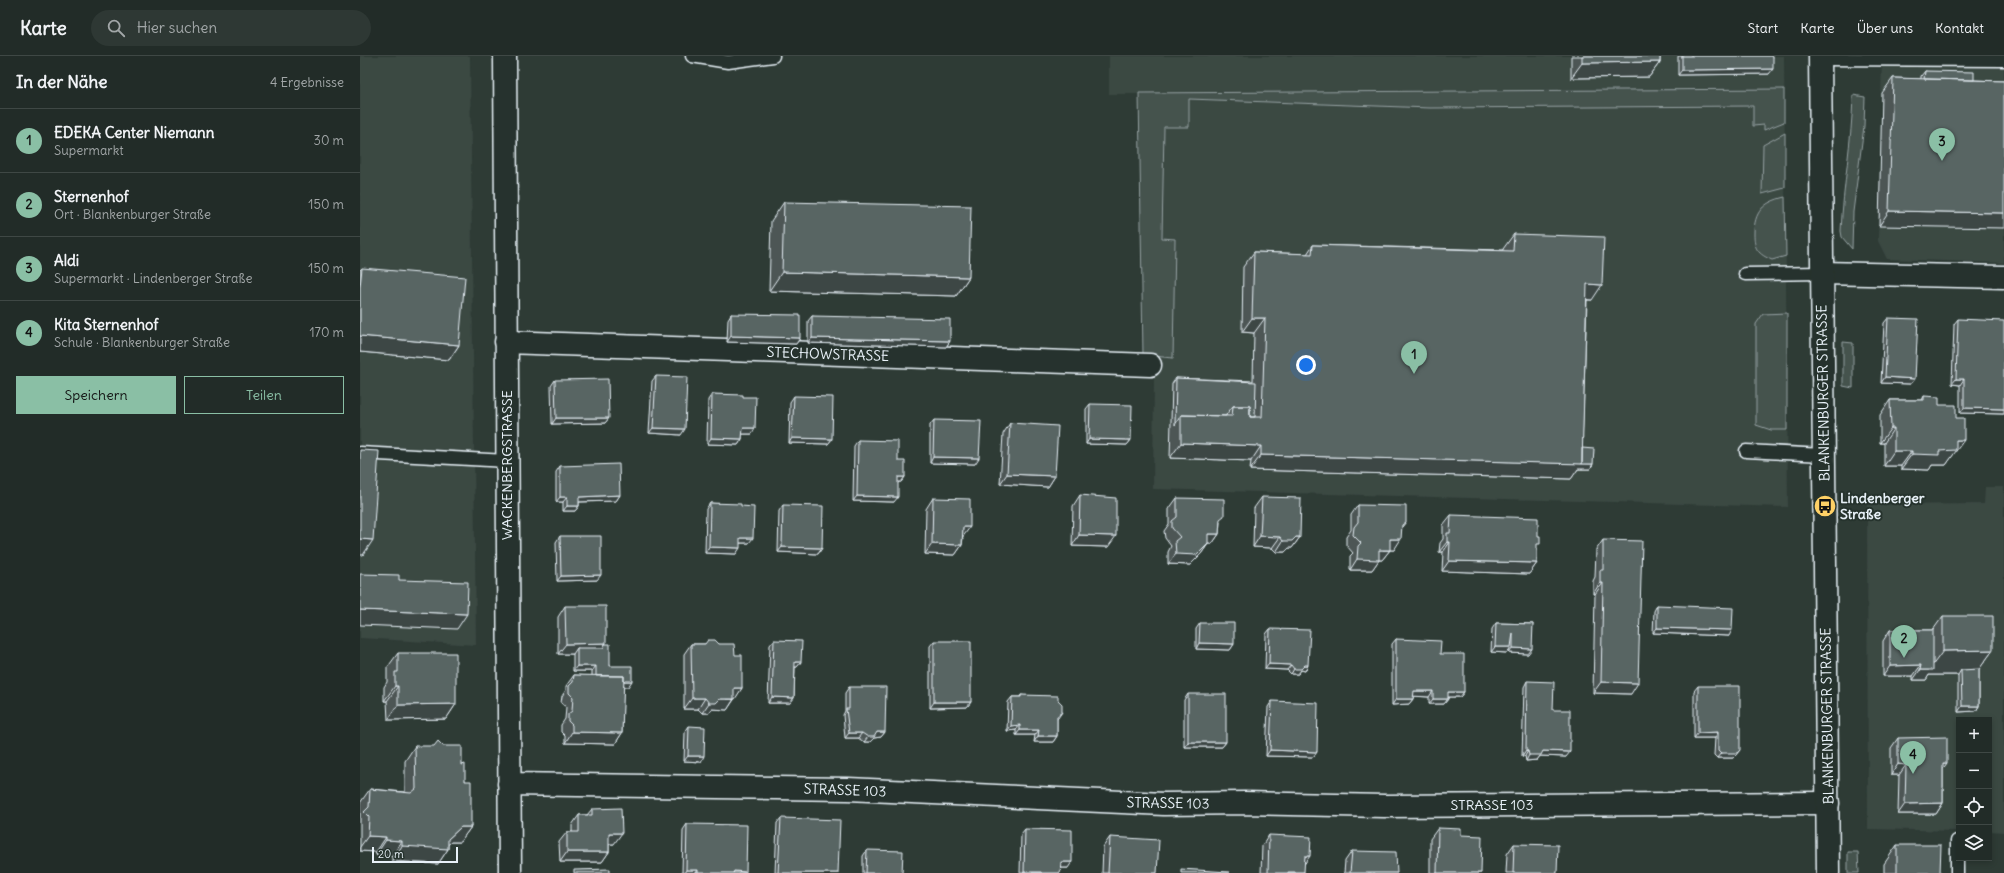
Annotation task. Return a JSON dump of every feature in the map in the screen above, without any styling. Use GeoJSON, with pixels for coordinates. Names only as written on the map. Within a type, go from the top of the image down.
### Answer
{"type":"FeatureCollection","features":[{"type":"Feature","properties":{"kind":"street","name":"WACKENBERGSTRASSE"},"geometry":{"type":"LineString","coordinates":[[505,56],[506,461],[510,873]]}},
{"type":"Feature","properties":{"kind":"street","name":"BLANKENBURGER STRASSE"},"geometry":{"type":"LineString","coordinates":[[1820,58],[1828,873]]}},
{"type":"Feature","properties":{"kind":"street"},"geometry":{"type":"LineString","coordinates":[[1822,273],[2004,277]]}},
{"type":"Feature","properties":{"kind":"street","name":"STECHOWSTRASSE"},"geometry":{"type":"LineString","coordinates":[[506,342],[1150,365]]}},
{"type":"Feature","properties":{"kind":"street","name":"STRASSE 103"},"geometry":{"type":"LineString","coordinates":[[509,784],[848,789],[1164,804],[1245,803],[1403,806],[1828,803]]}},
{"type":"Feature","properties":{"kind":"lane"},"geometry":{"type":"LineString","coordinates":[[692,56],[728,62],[773,56]]}},
{"type":"Feature","properties":{"kind":"lane"},"geometry":{"type":"LineString","coordinates":[[1820,58],[2004,60]]}},
{"type":"Feature","properties":{"kind":"lane"},"geometry":{"type":"LineString","coordinates":[[1745,274],[1822,273]]}},
{"type":"Feature","properties":{"kind":"lane"},"geometry":{"type":"LineString","coordinates":[[1746,451],[1824,455]]}},
{"type":"Feature","properties":{"kind":"lane"},"geometry":{"type":"LineString","coordinates":[[360,453],[506,461]]}},
{"type":"Feature","properties":{"kind":"lane"},"geometry":{"type":"LineString","coordinates":[[1957,861],[1957,873]]}},
{"type":"Feature","properties":{"kind":"shaded area"},"geometry":{"type":"Polygon","coordinates":[[[360,56],[470,56],[476,645],[360,638],[360,56]]]}},
{"type":"Feature","properties":{"kind":"shaded area"},"geometry":{"type":"Polygon","coordinates":[[[1109,56],[1784,56],[1788,507],[1153,489],[1154,372],[1143,355],[1139,94],[1109,94],[1109,56]]]}},
{"type":"Feature","properties":{"kind":"shaded area"},"geometry":{"type":"Polygon","coordinates":[[[1882,56],[2004,56],[2004,263],[1887,259],[1878,241],[1882,56]]]}},
{"type":"Feature","properties":{"kind":"shaded area"},"geometry":{"type":"Polygon","coordinates":[[[1784,89],[1784,122],[1764,130],[1764,125],[1753,126],[1753,106],[1430,108],[1189,99],[1189,127],[1164,127],[1162,238],[1175,239],[1173,358],[1143,355],[1139,93],[1784,89]]]}},
{"type":"Feature","properties":{"kind":"shaded area"},"geometry":{"type":"Polygon","coordinates":[[[1853,95],[1865,97],[1864,126],[1853,212],[1852,249],[1842,237],[1841,231],[1853,95]]]}},
{"type":"Feature","properties":{"kind":"shaded area"},"geometry":{"type":"Polygon","coordinates":[[[1785,133],[1785,188],[1762,194],[1763,145],[1785,133]]]}},
{"type":"Feature","properties":{"kind":"shaded area"},"geometry":{"type":"Polygon","coordinates":[[[1785,197],[1786,256],[1772,260],[1763,256],[1756,247],[1754,226],[1761,209],[1777,199],[1785,197]]]}},
{"type":"Feature","properties":{"kind":"shaded area"},"geometry":{"type":"Polygon","coordinates":[[[1787,313],[1787,430],[1771,430],[1756,425],[1756,324],[1763,314],[1787,313]]]}},
{"type":"Feature","properties":{"kind":"shaded area"},"geometry":{"type":"Polygon","coordinates":[[[1843,342],[1853,343],[1853,388],[1843,386],[1843,342]]]}},
{"type":"Feature","properties":{"kind":"shaded area"},"geometry":{"type":"Polygon","coordinates":[[[1985,487],[2004,487],[2004,832],[1992,831],[1992,717],[1956,717],[1956,831],[1868,829],[1867,505],[1984,504],[1985,487]]]}},
{"type":"Feature","properties":{"kind":"shaded area"},"geometry":{"type":"Polygon","coordinates":[[[1848,852],[1858,852],[1859,873],[1848,873],[1848,852]]]}},
{"type":"Feature","properties":{"kind":"building"},"geometry":{"type":"Polygon","coordinates":[[[1582,56],[1660,56],[1660,62],[1582,63],[1582,56]]]}},
{"type":"Feature","properties":{"kind":"building"},"geometry":{"type":"Polygon","coordinates":[[[1682,56],[1773,56],[1773,69],[1682,70],[1682,56]]]}},
{"type":"Feature","properties":{"kind":"building"},"geometry":{"type":"Polygon","coordinates":[[[1925,71],[1974,72],[1974,80],[1924,79],[1925,71]]]}},
{"type":"Feature","properties":{"kind":"building"},"geometry":{"type":"Polygon","coordinates":[[[1893,78],[2004,81],[2004,213],[1889,211],[1893,78]]]}},
{"type":"Feature","properties":{"kind":"building"},"geometry":{"type":"Polygon","coordinates":[[[784,202],[971,206],[969,277],[782,272],[784,202]]]}},
{"type":"Feature","properties":{"kind":"building"},"geometry":{"type":"Polygon","coordinates":[[[1514,234],[1604,237],[1602,285],[1587,284],[1582,464],[1261,455],[1261,446],[1181,443],[1181,415],[1232,416],[1233,406],[1250,406],[1250,417],[1262,417],[1265,318],[1252,318],[1254,252],[1312,254],[1313,245],[1513,251],[1514,234]]]}},
{"type":"Feature","properties":{"kind":"building"},"geometry":{"type":"Polygon","coordinates":[[[362,268],[465,277],[459,345],[360,336],[360,287],[362,268]]]}},
{"type":"Feature","properties":{"kind":"building"},"geometry":{"type":"Polygon","coordinates":[[[731,314],[800,315],[800,338],[731,336],[731,314]]]}},
{"type":"Feature","properties":{"kind":"building"},"geometry":{"type":"Polygon","coordinates":[[[812,316],[950,319],[950,341],[812,338],[812,316]]]}},
{"type":"Feature","properties":{"kind":"building"},"geometry":{"type":"Polygon","coordinates":[[[1888,318],[1918,319],[1915,379],[1885,377],[1888,318]]]}},
{"type":"Feature","properties":{"kind":"building"},"geometry":{"type":"Polygon","coordinates":[[[1958,319],[2004,321],[2004,409],[1964,408],[1964,379],[1956,379],[1958,319]]]}},
{"type":"Feature","properties":{"kind":"building"},"geometry":{"type":"Polygon","coordinates":[[[656,376],[687,377],[685,429],[653,428],[656,376]]]}},
{"type":"Feature","properties":{"kind":"building"},"geometry":{"type":"Polygon","coordinates":[[[1176,378],[1256,382],[1255,417],[1250,417],[1250,406],[1233,406],[1226,416],[1181,415],[1175,425],[1176,378]]]}},
{"type":"Feature","properties":{"kind":"building"},"geometry":{"type":"Polygon","coordinates":[[[608,379],[609,418],[556,418],[555,380],[608,379]]]}},
{"type":"Feature","properties":{"kind":"building"},"geometry":{"type":"Polygon","coordinates":[[[712,394],[756,397],[755,428],[743,428],[742,439],[711,438],[712,394]]]}},
{"type":"Feature","properties":{"kind":"building"},"geometry":{"type":"Polygon","coordinates":[[[794,396],[833,397],[832,439],[792,438],[794,396]]]}},
{"type":"Feature","properties":{"kind":"building"},"geometry":{"type":"Polygon","coordinates":[[[1924,396],[1939,397],[1939,405],[1956,405],[1956,418],[1964,418],[1964,440],[1956,440],[1956,450],[1939,451],[1939,455],[1912,454],[1912,451],[1894,451],[1894,428],[1891,428],[1890,400],[1924,400],[1924,396]]]}},
{"type":"Feature","properties":{"kind":"building"},"geometry":{"type":"Polygon","coordinates":[[[1090,404],[1132,405],[1131,440],[1089,439],[1090,404]]]}},
{"type":"Feature","properties":{"kind":"building"},"geometry":{"type":"Polygon","coordinates":[[[934,420],[981,421],[979,458],[933,457],[934,420]]]}},
{"type":"Feature","properties":{"kind":"building"},"geometry":{"type":"Polygon","coordinates":[[[1010,423],[1058,426],[1055,476],[1007,474],[1010,423]]]}},
{"type":"Feature","properties":{"kind":"building"},"geometry":{"type":"Polygon","coordinates":[[[858,440],[898,441],[898,461],[905,461],[905,477],[898,477],[898,497],[857,496],[858,440]]]}},
{"type":"Feature","properties":{"kind":"building"},"geometry":{"type":"Polygon","coordinates":[[[1582,448],[1594,449],[1593,464],[1582,464],[1582,448]]]}},
{"type":"Feature","properties":{"kind":"building"},"geometry":{"type":"Polygon","coordinates":[[[360,450],[379,451],[373,540],[360,539],[360,450]]]}},
{"type":"Feature","properties":{"kind":"building"},"geometry":{"type":"Polygon","coordinates":[[[619,464],[620,495],[579,497],[579,506],[567,506],[567,497],[560,497],[560,466],[619,464]]]}},
{"type":"Feature","properties":{"kind":"building"},"geometry":{"type":"Polygon","coordinates":[[[1080,495],[1116,498],[1116,536],[1079,535],[1080,495]]]}},
{"type":"Feature","properties":{"kind":"building"},"geometry":{"type":"Polygon","coordinates":[[[1262,497],[1301,498],[1300,537],[1296,537],[1292,541],[1283,541],[1280,537],[1260,536],[1262,497]]]}},
{"type":"Feature","properties":{"kind":"building"},"geometry":{"type":"Polygon","coordinates":[[[933,498],[970,499],[970,527],[963,527],[962,545],[932,544],[933,498]]]}},
{"type":"Feature","properties":{"kind":"building"},"geometry":{"type":"Polygon","coordinates":[[[1177,498],[1224,499],[1224,516],[1220,519],[1219,534],[1208,534],[1208,544],[1197,555],[1176,554],[1175,541],[1180,537],[1172,528],[1172,521],[1177,517],[1177,498]]]}},
{"type":"Feature","properties":{"kind":"building"},"geometry":{"type":"Polygon","coordinates":[[[710,503],[741,504],[741,506],[754,507],[753,538],[740,538],[740,548],[709,547],[710,503]]]}},
{"type":"Feature","properties":{"kind":"building"},"geometry":{"type":"Polygon","coordinates":[[[783,505],[823,506],[822,548],[782,547],[783,505]]]}},
{"type":"Feature","properties":{"kind":"building"},"geometry":{"type":"Polygon","coordinates":[[[1358,505],[1406,506],[1406,522],[1402,525],[1401,539],[1390,539],[1390,550],[1379,550],[1379,560],[1357,559],[1358,546],[1361,543],[1353,535],[1354,527],[1358,522],[1358,505]]]}},
{"type":"Feature","properties":{"kind":"building"},"geometry":{"type":"Polygon","coordinates":[[[1451,515],[1538,518],[1538,536],[1540,536],[1540,544],[1537,544],[1537,563],[1449,561],[1450,542],[1447,542],[1447,533],[1450,533],[1451,515]]]}},
{"type":"Feature","properties":{"kind":"building"},"geometry":{"type":"Polygon","coordinates":[[[560,536],[601,536],[601,575],[561,576],[560,536]]]}},
{"type":"Feature","properties":{"kind":"building"},"geometry":{"type":"Polygon","coordinates":[[[1603,540],[1642,541],[1638,683],[1601,682],[1603,583],[1600,583],[1600,570],[1603,570],[1603,540]]]}},
{"type":"Feature","properties":{"kind":"building"},"geometry":{"type":"Polygon","coordinates":[[[360,574],[399,575],[399,580],[468,582],[467,614],[360,610],[360,574]]]}},
{"type":"Feature","properties":{"kind":"building"},"geometry":{"type":"Polygon","coordinates":[[[1657,605],[1733,608],[1732,630],[1657,628],[1657,605]]]}},
{"type":"Feature","properties":{"kind":"building"},"geometry":{"type":"Polygon","coordinates":[[[565,606],[606,606],[606,643],[566,644],[565,606]]]}},
{"type":"Feature","properties":{"kind":"building"},"geometry":{"type":"Polygon","coordinates":[[[1943,616],[1993,616],[1993,650],[1943,651],[1943,616]]]}},
{"type":"Feature","properties":{"kind":"building"},"geometry":{"type":"Polygon","coordinates":[[[1200,623],[1234,623],[1234,644],[1199,643],[1200,623]]]}},
{"type":"Feature","properties":{"kind":"building"},"geometry":{"type":"Polygon","coordinates":[[[1496,623],[1533,624],[1532,649],[1513,648],[1513,633],[1511,647],[1495,647],[1496,623]]]}},
{"type":"Feature","properties":{"kind":"building"},"geometry":{"type":"Polygon","coordinates":[[[1270,629],[1310,630],[1308,665],[1305,665],[1301,669],[1294,669],[1291,665],[1269,664],[1270,629]]]}},
{"type":"Feature","properties":{"kind":"building"},"geometry":{"type":"Polygon","coordinates":[[[1890,630],[1933,630],[1933,670],[1920,670],[1921,665],[1890,666],[1890,630]]]}},
{"type":"Feature","properties":{"kind":"building"},"geometry":{"type":"Polygon","coordinates":[[[1396,639],[1441,641],[1440,654],[1464,654],[1464,692],[1448,692],[1448,699],[1433,699],[1433,691],[1414,691],[1413,699],[1396,699],[1396,639]]]}},
{"type":"Feature","properties":{"kind":"building"},"geometry":{"type":"Polygon","coordinates":[[[708,640],[715,640],[719,644],[734,644],[735,655],[742,655],[742,688],[734,688],[734,699],[720,699],[716,703],[709,703],[705,698],[692,698],[691,644],[705,644],[708,640]]]}},
{"type":"Feature","properties":{"kind":"building"},"geometry":{"type":"Polygon","coordinates":[[[774,640],[802,641],[801,662],[795,662],[794,698],[772,697],[774,640]]]}},
{"type":"Feature","properties":{"kind":"building"},"geometry":{"type":"Polygon","coordinates":[[[934,641],[971,641],[971,702],[934,702],[934,641]]]}},
{"type":"Feature","properties":{"kind":"building"},"geometry":{"type":"Polygon","coordinates":[[[605,644],[610,644],[610,666],[632,666],[632,681],[624,681],[624,676],[596,676],[596,666],[577,666],[577,648],[603,648],[605,644]]]}},
{"type":"Feature","properties":{"kind":"building"},"geometry":{"type":"Polygon","coordinates":[[[398,653],[456,653],[456,704],[398,705],[398,686],[395,686],[395,672],[398,672],[398,653]]]}},
{"type":"Feature","properties":{"kind":"building"},"geometry":{"type":"Polygon","coordinates":[[[1979,669],[1979,706],[1962,706],[1961,670],[1979,669]]]}},
{"type":"Feature","properties":{"kind":"building"},"geometry":{"type":"Polygon","coordinates":[[[574,675],[624,676],[622,733],[572,732],[572,725],[568,721],[568,714],[572,711],[573,697],[569,693],[569,686],[573,682],[574,675]]]}},
{"type":"Feature","properties":{"kind":"building"},"geometry":{"type":"Polygon","coordinates":[[[1527,681],[1554,682],[1553,710],[1570,710],[1570,752],[1543,751],[1541,755],[1529,755],[1528,751],[1526,750],[1527,681]]]}},
{"type":"Feature","properties":{"kind":"building"},"geometry":{"type":"Polygon","coordinates":[[[1698,686],[1740,686],[1740,750],[1737,753],[1721,753],[1718,750],[1718,732],[1698,733],[1698,686]]]}},
{"type":"Feature","properties":{"kind":"building"},"geometry":{"type":"Polygon","coordinates":[[[849,687],[886,687],[885,732],[877,732],[874,737],[868,737],[862,733],[849,733],[846,709],[849,709],[849,687]]]}},
{"type":"Feature","properties":{"kind":"building"},"geometry":{"type":"Polygon","coordinates":[[[1188,694],[1226,694],[1226,742],[1188,742],[1188,694]]]}},
{"type":"Feature","properties":{"kind":"building"},"geometry":{"type":"Polygon","coordinates":[[[1021,695],[1058,696],[1058,700],[1062,704],[1062,712],[1057,716],[1057,736],[1038,736],[1039,730],[1020,730],[1020,725],[1011,726],[1012,697],[1021,697],[1021,695]]]}},
{"type":"Feature","properties":{"kind":"building"},"geometry":{"type":"Polygon","coordinates":[[[1272,701],[1318,703],[1317,752],[1270,750],[1272,701]]]}},
{"type":"Feature","properties":{"kind":"building"},"geometry":{"type":"Polygon","coordinates":[[[689,726],[705,727],[704,756],[688,756],[689,726]]]}},
{"type":"Feature","properties":{"kind":"building"},"geometry":{"type":"Polygon","coordinates":[[[1947,737],[1947,763],[1943,763],[1943,803],[1905,804],[1906,765],[1898,764],[1898,738],[1947,737]]]}},
{"type":"Feature","properties":{"kind":"building"},"geometry":{"type":"Polygon","coordinates":[[[438,741],[443,746],[462,746],[462,765],[465,764],[465,781],[471,781],[471,827],[461,827],[448,839],[448,849],[402,846],[402,841],[386,840],[386,837],[368,836],[369,817],[364,812],[369,807],[370,789],[411,793],[416,789],[415,746],[434,746],[438,741]]]}},
{"type":"Feature","properties":{"kind":"building"},"geometry":{"type":"Polygon","coordinates":[[[621,808],[622,833],[609,833],[609,852],[567,852],[567,832],[579,832],[579,815],[592,815],[592,809],[621,808]]]}},
{"type":"Feature","properties":{"kind":"building"},"geometry":{"type":"Polygon","coordinates":[[[781,818],[840,820],[838,873],[778,873],[781,818]]]}},
{"type":"Feature","properties":{"kind":"building"},"geometry":{"type":"Polygon","coordinates":[[[687,824],[747,825],[746,872],[734,871],[733,873],[698,873],[698,870],[686,870],[687,824]]]}},
{"type":"Feature","properties":{"kind":"building"},"geometry":{"type":"Polygon","coordinates":[[[1438,828],[1461,829],[1461,835],[1482,836],[1481,873],[1437,873],[1438,828]]]}},
{"type":"Feature","properties":{"kind":"building"},"geometry":{"type":"Polygon","coordinates":[[[1025,829],[1072,830],[1072,862],[1061,862],[1060,873],[1024,872],[1025,829]]]}},
{"type":"Feature","properties":{"kind":"building"},"geometry":{"type":"Polygon","coordinates":[[[1269,835],[1311,837],[1310,856],[1305,856],[1304,872],[1268,873],[1269,835]]]}},
{"type":"Feature","properties":{"kind":"building"},"geometry":{"type":"Polygon","coordinates":[[[1110,837],[1159,840],[1157,873],[1108,873],[1110,837]]]}},
{"type":"Feature","properties":{"kind":"building"},"geometry":{"type":"Polygon","coordinates":[[[1514,844],[1558,845],[1557,873],[1513,873],[1514,844]]]}},
{"type":"Feature","properties":{"kind":"building"},"geometry":{"type":"Polygon","coordinates":[[[1897,845],[1941,845],[1940,873],[1897,873],[1897,845]]]}},
{"type":"Feature","properties":{"kind":"building"},"geometry":{"type":"Polygon","coordinates":[[[867,850],[903,851],[902,873],[866,873],[867,850]]]}},
{"type":"Feature","properties":{"kind":"building"},"geometry":{"type":"Polygon","coordinates":[[[1352,851],[1396,852],[1397,873],[1350,873],[1352,851]]]}},
{"type":"Feature","properties":{"kind":"building"},"geometry":{"type":"Polygon","coordinates":[[[610,869],[610,873],[574,873],[574,870],[610,869]]]}},
{"type":"Feature","properties":{"kind":"building"},"geometry":{"type":"Polygon","coordinates":[[[1181,869],[1229,872],[1229,873],[1181,873],[1181,869]]]}},
{"type":"Feature","properties":{"kind":"place","name":"Aldi"},"geometry":{"type":"Point","coordinates":[1942,161]}},
{"type":"Feature","properties":{"kind":"place","name":"EDEKA Center Niemann"},"geometry":{"type":"Point","coordinates":[1414,374]}},
{"type":"Feature","properties":{"kind":"place","name":"Lindenberger Straße"},"geometry":{"type":"Point","coordinates":[1825,506]}},
{"type":"Feature","properties":{"kind":"place","name":"Sternenhof"},"geometry":{"type":"Point","coordinates":[1904,658]}},
{"type":"Feature","properties":{"kind":"place","name":"Kita Sternenhof"},"geometry":{"type":"Point","coordinates":[1913,774]}}]}
